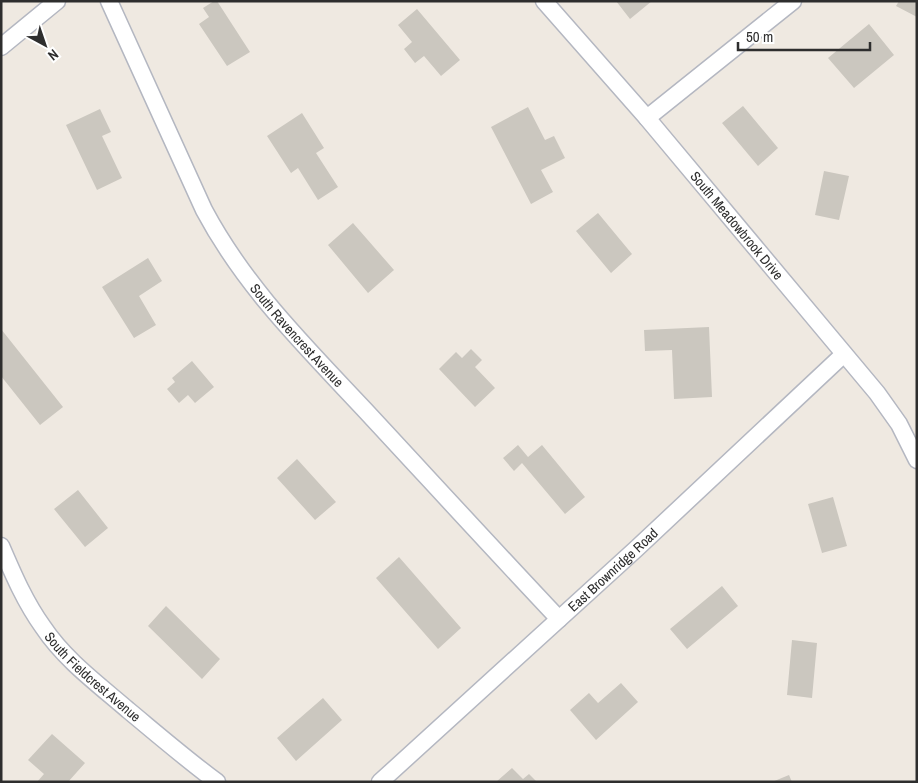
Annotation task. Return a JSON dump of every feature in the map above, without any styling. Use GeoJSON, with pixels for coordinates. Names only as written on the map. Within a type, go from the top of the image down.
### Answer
{"type":"FeatureCollection","features":[{"type":"Feature","properties":{"kind":"street"},"geometry":{"type":"LineString","coordinates":[[1,47],[57,1]]}},
{"type":"Feature","properties":{"kind":"street","name":"South Ravencrest Avenue"},"geometry":{"type":"LineString","coordinates":[[109,1],[204,210],[238,267],[258,293],[316,358],[559,619]]}},
{"type":"Feature","properties":{"kind":"street","name":"South Meadowbrook Drive"},"geometry":{"type":"LineString","coordinates":[[544,1],[646,118],[886,404],[899,424],[917,460]]}},
{"type":"Feature","properties":{"kind":"street"},"geometry":{"type":"LineString","coordinates":[[646,118],[793,1]]}},
{"type":"Feature","properties":{"kind":"street","name":"East Brownridge Road"},"geometry":{"type":"LineString","coordinates":[[380,782],[559,619],[844,354]]}},
{"type":"Feature","properties":{"kind":"street","name":"South Fieldcrest Avenue"},"geometry":{"type":"LineString","coordinates":[[1,546],[18,586],[32,611],[43,628],[68,657],[151,729],[217,782]]}},
{"type":"Feature","properties":{"kind":"building"},"geometry":{"type":"Polygon","coordinates":[[[217,1],[250,52],[227,66],[199,24],[209,17],[203,8],[217,1]]]}},
{"type":"Feature","properties":{"kind":"building"},"geometry":{"type":"Polygon","coordinates":[[[616,1],[652,1],[630,19],[616,1]]]}},
{"type":"Feature","properties":{"kind":"building"},"geometry":{"type":"Polygon","coordinates":[[[899,1],[917,1],[917,17],[896,6],[899,1]]]}},
{"type":"Feature","properties":{"kind":"building"},"geometry":{"type":"Polygon","coordinates":[[[417,9],[460,60],[441,76],[424,56],[415,63],[404,49],[412,42],[398,25],[417,9]]]}},
{"type":"Feature","properties":{"kind":"building"},"geometry":{"type":"Polygon","coordinates":[[[869,24],[894,55],[854,88],[828,58],[869,24]]]}},
{"type":"Feature","properties":{"kind":"building"},"geometry":{"type":"Polygon","coordinates":[[[743,106],[778,148],[758,166],[722,123],[743,106]]]}},
{"type":"Feature","properties":{"kind":"building"},"geometry":{"type":"Polygon","coordinates":[[[528,107],[545,140],[554,136],[565,158],[541,170],[553,192],[531,204],[491,127],[528,107]]]}},
{"type":"Feature","properties":{"kind":"building"},"geometry":{"type":"Polygon","coordinates":[[[100,109],[111,132],[102,136],[122,178],[97,190],[66,125],[100,109]]]}},
{"type":"Feature","properties":{"kind":"building"},"geometry":{"type":"Polygon","coordinates":[[[302,113],[324,148],[316,153],[338,187],[318,200],[298,168],[291,173],[267,136],[302,113]]]}},
{"type":"Feature","properties":{"kind":"building"},"geometry":{"type":"Polygon","coordinates":[[[824,171],[849,176],[839,220],[815,215],[824,171]]]}},
{"type":"Feature","properties":{"kind":"building"},"geometry":{"type":"Polygon","coordinates":[[[598,213],[632,254],[611,273],[576,231],[598,213]]]}},
{"type":"Feature","properties":{"kind":"building"},"geometry":{"type":"Polygon","coordinates":[[[353,223],[394,270],[368,293],[328,245],[353,223]]]}},
{"type":"Feature","properties":{"kind":"building"},"geometry":{"type":"Polygon","coordinates":[[[148,258],[162,281],[139,296],[156,325],[134,338],[102,287],[148,258]]]}},
{"type":"Feature","properties":{"kind":"building"},"geometry":{"type":"Polygon","coordinates":[[[709,327],[712,397],[674,399],[672,350],[645,351],[644,330],[709,327]]]}},
{"type":"Feature","properties":{"kind":"building"},"geometry":{"type":"Polygon","coordinates":[[[1,329],[63,407],[40,425],[1,376],[1,329]]]}},
{"type":"Feature","properties":{"kind":"building"},"geometry":{"type":"Polygon","coordinates":[[[471,349],[482,360],[475,367],[495,388],[475,407],[439,369],[456,352],[462,358],[471,349]]]}},
{"type":"Feature","properties":{"kind":"building"},"geometry":{"type":"Polygon","coordinates":[[[192,361],[214,387],[195,403],[188,395],[179,403],[167,389],[175,382],[172,378],[192,361]]]}},
{"type":"Feature","properties":{"kind":"building"},"geometry":{"type":"Polygon","coordinates":[[[518,445],[528,457],[542,445],[585,497],[565,514],[522,463],[514,471],[503,458],[518,445]]]}},
{"type":"Feature","properties":{"kind":"building"},"geometry":{"type":"Polygon","coordinates":[[[297,459],[336,502],[315,520],[277,478],[297,459]]]}},
{"type":"Feature","properties":{"kind":"building"},"geometry":{"type":"Polygon","coordinates":[[[78,490],[108,528],[85,547],[54,509],[78,490]]]}},
{"type":"Feature","properties":{"kind":"building"},"geometry":{"type":"Polygon","coordinates":[[[833,497],[847,546],[822,553],[808,504],[833,497]]]}},
{"type":"Feature","properties":{"kind":"building"},"geometry":{"type":"Polygon","coordinates":[[[399,557],[461,628],[438,649],[376,578],[399,557]]]}},
{"type":"Feature","properties":{"kind":"building"},"geometry":{"type":"Polygon","coordinates":[[[722,586],[738,606],[687,649],[670,629],[722,586]]]}},
{"type":"Feature","properties":{"kind":"building"},"geometry":{"type":"Polygon","coordinates":[[[166,606],[220,659],[202,679],[148,626],[166,606]]]}},
{"type":"Feature","properties":{"kind":"building"},"geometry":{"type":"Polygon","coordinates":[[[792,640],[817,643],[812,698],[787,695],[792,640]]]}},
{"type":"Feature","properties":{"kind":"building"},"geometry":{"type":"Polygon","coordinates":[[[621,683],[638,702],[596,740],[570,710],[589,693],[598,703],[621,683]]]}},
{"type":"Feature","properties":{"kind":"building"},"geometry":{"type":"Polygon","coordinates":[[[323,698],[342,720],[296,761],[277,738],[323,698]]]}},
{"type":"Feature","properties":{"kind":"building"},"geometry":{"type":"Polygon","coordinates":[[[52,734],[85,763],[68,782],[37,782],[44,774],[28,760],[52,734]]]}},
{"type":"Feature","properties":{"kind":"building"},"geometry":{"type":"Polygon","coordinates":[[[512,768],[523,779],[529,774],[537,782],[496,782],[512,768]]]}},
{"type":"Feature","properties":{"kind":"building"},"geometry":{"type":"Polygon","coordinates":[[[789,775],[792,782],[772,782],[789,775]]]}}]}
